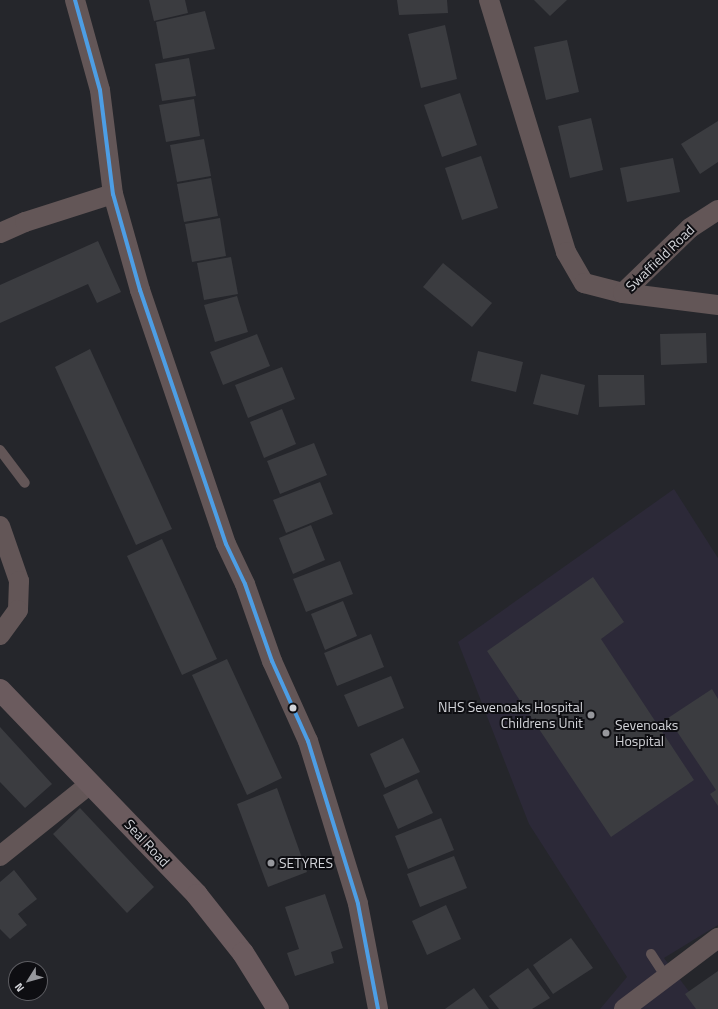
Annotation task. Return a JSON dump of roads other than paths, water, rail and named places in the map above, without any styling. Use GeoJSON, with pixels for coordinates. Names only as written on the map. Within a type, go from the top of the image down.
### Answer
{"type":"FeatureCollection","features":[{"type":"Feature","properties":{"kind":"highway","name":"Seal Road"},"geometry":{"type":"LineString","coordinates":[[0,690],[197,895],[243,953],[278,1009]]}},
{"type":"Feature","properties":{"kind":"street"},"geometry":{"type":"LineString","coordinates":[[75,0],[100,90],[113,194],[143,298],[226,544],[245,584],[272,662],[308,740],[358,904],[378,1009]]}},
{"type":"Feature","properties":{"kind":"street"},"geometry":{"type":"LineString","coordinates":[[489,0],[566,252],[584,284],[623,294],[718,305]]}},
{"type":"Feature","properties":{"kind":"street"},"geometry":{"type":"LineString","coordinates":[[0,233],[113,194]]}},
{"type":"Feature","properties":{"kind":"street","name":"Swaffield Road"},"geometry":{"type":"LineString","coordinates":[[623,294],[690,228],[718,210]]}},
{"type":"Feature","properties":{"kind":"street"},"geometry":{"type":"LineString","coordinates":[[0,526],[19,581],[18,610],[0,635]]}},
{"type":"Feature","properties":{"kind":"street"},"geometry":{"type":"LineString","coordinates":[[0,856],[90,784]]}},
{"type":"Feature","properties":{"kind":"street"},"geometry":{"type":"LineString","coordinates":[[624,1009],[645,1002],[666,977],[718,938]]}},
{"type":"Feature","properties":{"kind":"lane"},"geometry":{"type":"LineString","coordinates":[[0,450],[25,483]]}},
{"type":"Feature","properties":{"kind":"lane"},"geometry":{"type":"LineString","coordinates":[[651,954],[666,977]]}},
{"type":"Feature","properties":{"kind":"place","name":"NHS Sevenoaks Hospital Childrens Unit"},"geometry":{"type":"Point","coordinates":[591,715]}},
{"type":"Feature","properties":{"kind":"place","name":"Sevenoaks Hospital"},"geometry":{"type":"Point","coordinates":[606,733]}},
{"type":"Feature","properties":{"kind":"place","name":"SETYRES"},"geometry":{"type":"Point","coordinates":[271,863]}}]}
